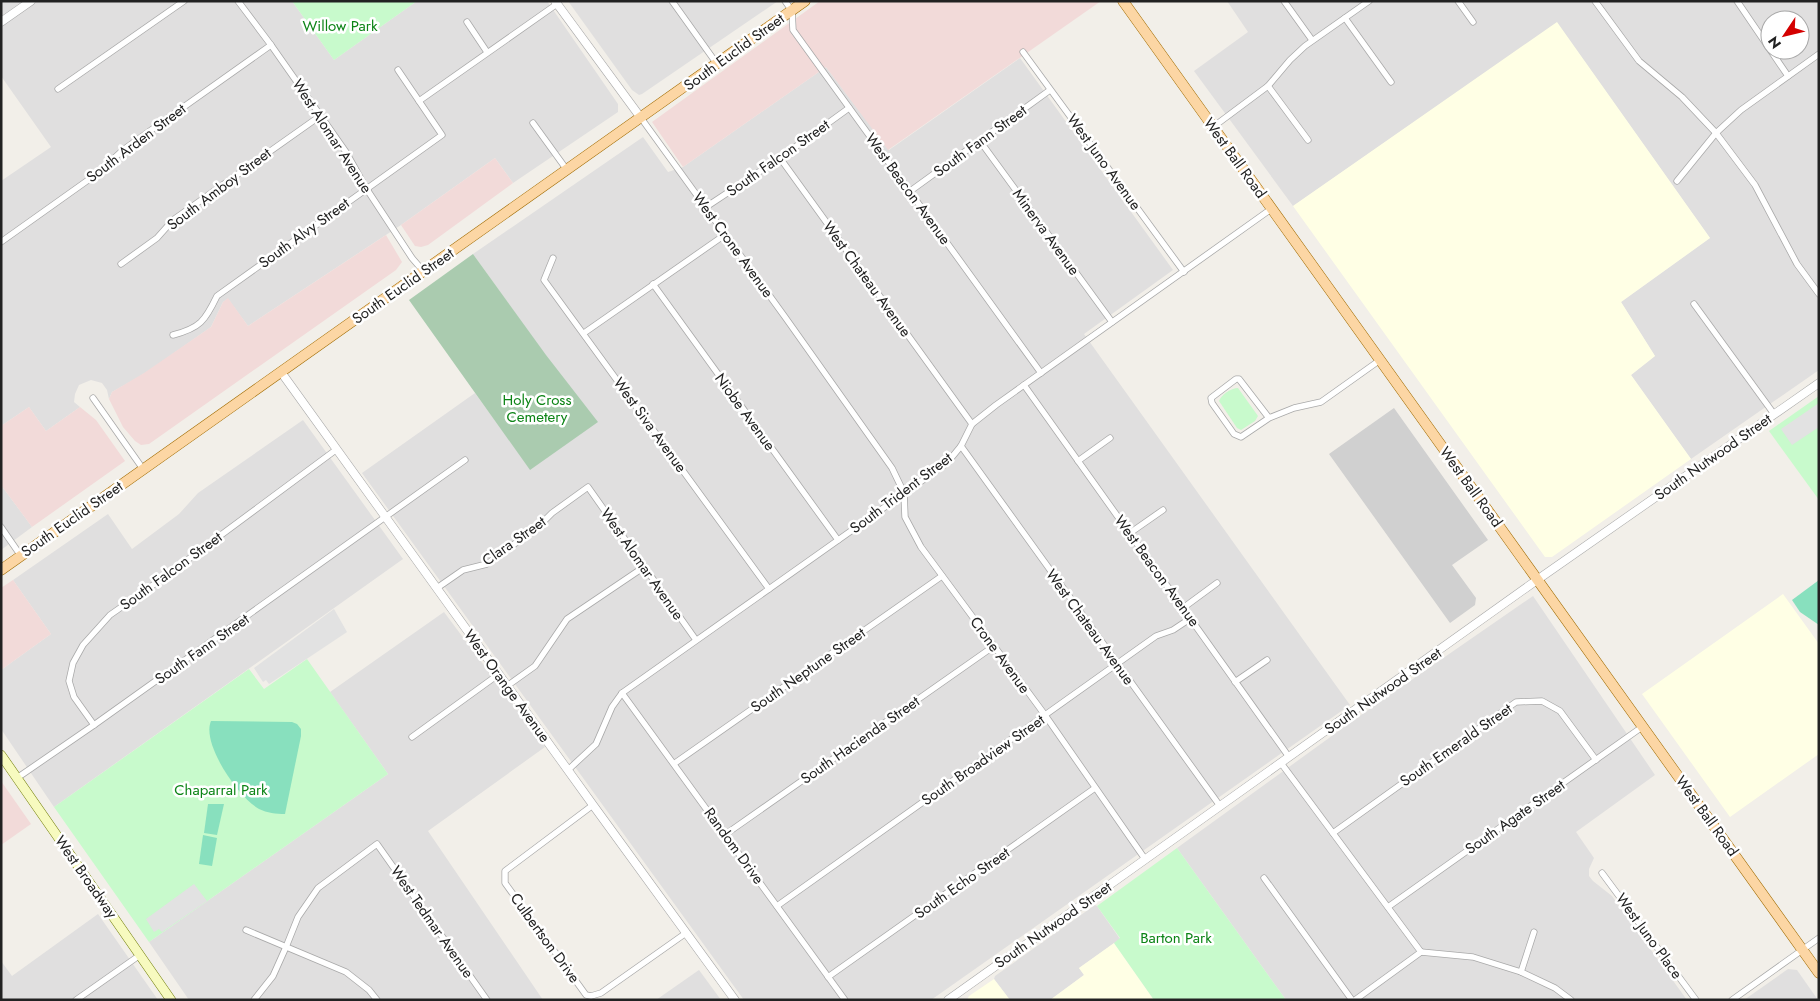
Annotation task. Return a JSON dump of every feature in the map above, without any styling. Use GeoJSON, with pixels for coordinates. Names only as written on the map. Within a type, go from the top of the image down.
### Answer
{"type":"FeatureCollection","features":[{"type":"Feature","properties":{"kind":"main road","name":"South Euclid Street"},"geometry":{"type":"LineString","coordinates":[[1,570],[805,1]]}},
{"type":"Feature","properties":{"kind":"main road","name":"West Ball Road"},"geometry":{"type":"LineString","coordinates":[[1123,1],[1819,973]]}},
{"type":"Feature","properties":{"kind":"main road","name":"West Broadway"},"geometry":{"type":"LineString","coordinates":[[1,755],[171,1000]]}},
{"type":"Feature","properties":{"kind":"street"},"geometry":{"type":"LineString","coordinates":[[1,22],[30,1]]}},
{"type":"Feature","properties":{"kind":"street"},"geometry":{"type":"LineString","coordinates":[[58,89],[184,1]]}},
{"type":"Feature","properties":{"kind":"street","name":"West Alomar Avenue"},"geometry":{"type":"LineString","coordinates":[[238,1],[346,152],[366,188],[412,258],[424,272]]}},
{"type":"Feature","properties":{"kind":"street"},"geometry":{"type":"LineString","coordinates":[[672,1],[717,64]]}},
{"type":"Feature","properties":{"kind":"street","name":"West Beacon Avenue"},"geometry":{"type":"LineString","coordinates":[[786,1],[792,10],[794,30],[1041,373]]}},
{"type":"Feature","properties":{"kind":"street"},"geometry":{"type":"LineString","coordinates":[[1284,1],[1312,40]]}},
{"type":"Feature","properties":{"kind":"street"},"geometry":{"type":"LineString","coordinates":[[1213,127],[1268,86],[1297,53],[1312,40],[1369,1]]}},
{"type":"Feature","properties":{"kind":"street"},"geometry":{"type":"LineString","coordinates":[[1458,1],[1472,22]]}},
{"type":"Feature","properties":{"kind":"street"},"geometry":{"type":"LineString","coordinates":[[1595,1],[1639,61],[1682,97],[1716,133],[1755,185],[1793,257],[1819,294]]}},
{"type":"Feature","properties":{"kind":"street"},"geometry":{"type":"LineString","coordinates":[[1737,1],[1788,76]]}},
{"type":"Feature","properties":{"kind":"street"},"geometry":{"type":"LineString","coordinates":[[398,70],[419,101],[556,2]]}},
{"type":"Feature","properties":{"kind":"street","name":"West Crone Avenue"},"geometry":{"type":"LineString","coordinates":[[556,2],[726,234],[882,453],[892,468],[904,493]]}},
{"type":"Feature","properties":{"kind":"street"},"geometry":{"type":"LineString","coordinates":[[1345,18],[1391,82]]}},
{"type":"Feature","properties":{"kind":"street"},"geometry":{"type":"LineString","coordinates":[[467,22],[487,52]]}},
{"type":"Feature","properties":{"kind":"street","name":"South Arden Street"},"geometry":{"type":"LineString","coordinates":[[1,242],[98,173],[123,150],[271,45]]}},
{"type":"Feature","properties":{"kind":"street","name":"West Juno Avenue"},"geometry":{"type":"LineString","coordinates":[[1023,52],[1184,272]]}},
{"type":"Feature","properties":{"kind":"street"},"geometry":{"type":"LineString","coordinates":[[1677,181],[1716,133],[1741,110],[1819,54]]}},
{"type":"Feature","properties":{"kind":"street"},"geometry":{"type":"LineString","coordinates":[[1268,86],[1308,140]]}},
{"type":"Feature","properties":{"kind":"street","name":"South Fann Street"},"geometry":{"type":"LineString","coordinates":[[909,192],[1050,90]]}},
{"type":"Feature","properties":{"kind":"street","name":"South Alvy Street"},"geometry":{"type":"LineString","coordinates":[[173,335],[191,330],[207,316],[217,296],[442,135],[419,101]]}},
{"type":"Feature","properties":{"kind":"street","name":"South Falcon Street"},"geometry":{"type":"LineString","coordinates":[[706,207],[780,158],[849,108]]}},
{"type":"Feature","properties":{"kind":"street","name":"South Amboy Street"},"geometry":{"type":"LineString","coordinates":[[121,264],[157,238],[173,220],[320,116]]}},
{"type":"Feature","properties":{"kind":"street"},"geometry":{"type":"LineString","coordinates":[[533,123],[567,171]]}},
{"type":"Feature","properties":{"kind":"street","name":"Minerva Avenue"},"geometry":{"type":"LineString","coordinates":[[980,141],[1112,322]]}},
{"type":"Feature","properties":{"kind":"street","name":"West Chateau Avenue"},"geometry":{"type":"LineString","coordinates":[[780,158],[972,424]]}},
{"type":"Feature","properties":{"kind":"street","name":"South Trident Street"},"geometry":{"type":"LineString","coordinates":[[568,770],[596,744],[612,707],[622,693],[947,463],[961,446],[972,424],[1271,209]]}},
{"type":"Feature","properties":{"kind":"street"},"geometry":{"type":"LineString","coordinates":[[584,333],[726,234]]}},
{"type":"Feature","properties":{"kind":"street","name":"West Siva Avenue"},"geometry":{"type":"LineString","coordinates":[[553,258],[544,280],[769,590]]}},
{"type":"Feature","properties":{"kind":"street","name":"Niobe Avenue"},"geometry":{"type":"LineString","coordinates":[[653,284],[838,540]]}},
{"type":"Feature","properties":{"kind":"street"},"geometry":{"type":"LineString","coordinates":[[1694,304],[1774,414]]}},
{"type":"Feature","properties":{"kind":"street"},"geometry":{"type":"LineString","coordinates":[[1268,418],[1239,379],[1236,379],[1211,398],[1212,403],[1238,436],[1244,436],[1268,418],[1294,408],[1321,402],[1380,360]]}},
{"type":"Feature","properties":{"kind":"street","name":"West Orange Avenue"},"geometry":{"type":"LineString","coordinates":[[281,372],[734,1000]]}},
{"type":"Feature","properties":{"kind":"street","name":"South Nutwood Street"},"geometry":{"type":"LineString","coordinates":[[953,998],[1537,580],[1819,383]]}},
{"type":"Feature","properties":{"kind":"street","name":"West Beacon Avenue"},"geometry":{"type":"LineString","coordinates":[[1024,385],[1289,757]]}},
{"type":"Feature","properties":{"kind":"street"},"geometry":{"type":"LineString","coordinates":[[92,398],[143,469]]}},
{"type":"Feature","properties":{"kind":"street"},"geometry":{"type":"LineString","coordinates":[[1078,461],[1110,438]]}},
{"type":"Feature","properties":{"kind":"street","name":"West Chateau Avenue"},"geometry":{"type":"LineString","coordinates":[[961,446],[1220,806]]}},
{"type":"Feature","properties":{"kind":"street","name":"South Falcon Street"},"geometry":{"type":"LineString","coordinates":[[94,726],[74,697],[69,681],[72,663],[83,645],[110,615],[164,578],[337,449]]}},
{"type":"Feature","properties":{"kind":"street","name":"South Fann Street"},"geometry":{"type":"LineString","coordinates":[[17,778],[94,726],[465,460]]}},
{"type":"Feature","properties":{"kind":"street","name":"West Alomar Avenue"},"geometry":{"type":"LineString","coordinates":[[588,487],[696,640]]}},
{"type":"Feature","properties":{"kind":"street","name":"Clara Street"},"geometry":{"type":"LineString","coordinates":[[437,588],[463,570],[487,564],[588,487]]}},
{"type":"Feature","properties":{"kind":"street","name":"Crone Avenue"},"geometry":{"type":"LineString","coordinates":[[904,493],[905,517],[921,547],[1045,715],[1146,859]]}},
{"type":"Feature","properties":{"kind":"street"},"geometry":{"type":"LineString","coordinates":[[1130,533],[1163,510]]}},
{"type":"Feature","properties":{"kind":"street"},"geometry":{"type":"LineString","coordinates":[[1,527],[21,556]]}},
{"type":"Feature","properties":{"kind":"street"},"geometry":{"type":"LineString","coordinates":[[507,686],[535,666],[567,619],[644,567]]}},
{"type":"Feature","properties":{"kind":"street","name":"South Neptune Street"},"geometry":{"type":"LineString","coordinates":[[674,763],[942,576]]}},
{"type":"Feature","properties":{"kind":"street"},"geometry":{"type":"LineString","coordinates":[[1183,608],[1217,584]]}},
{"type":"Feature","properties":{"kind":"street","name":"South Broadview Street"},"geometry":{"type":"LineString","coordinates":[[777,906],[1156,636],[1173,630],[1191,618]]}},
{"type":"Feature","properties":{"kind":"street","name":"South Hacienda Street"},"geometry":{"type":"LineString","coordinates":[[726,834],[994,646]]}},
{"type":"Feature","properties":{"kind":"street"},"geometry":{"type":"LineString","coordinates":[[1235,682],[1267,660]]}},
{"type":"Feature","properties":{"kind":"street"},"geometry":{"type":"LineString","coordinates":[[412,737],[499,674]]}},
{"type":"Feature","properties":{"kind":"street","name":"Random Drive"},"geometry":{"type":"LineString","coordinates":[[622,693],[845,1000]]}},
{"type":"Feature","properties":{"kind":"street","name":"South Emerald Street"},"geometry":{"type":"LineString","coordinates":[[1333,833],[1516,702],[1542,701],[1560,711],[1596,760]]}},
{"type":"Feature","properties":{"kind":"street","name":"South Agate Street"},"geometry":{"type":"LineString","coordinates":[[1388,907],[1642,727]]}},
{"type":"Feature","properties":{"kind":"street"},"geometry":{"type":"LineString","coordinates":[[1281,763],[1422,952]]}},
{"type":"Feature","properties":{"kind":"street","name":"South Echo Street"},"geometry":{"type":"LineString","coordinates":[[828,977],[1095,788]]}},
{"type":"Feature","properties":{"kind":"street","name":"Culbertson Drive"},"geometry":{"type":"LineString","coordinates":[[593,806],[505,870],[505,883],[586,995],[591,996],[601,993],[686,933]]}},
{"type":"Feature","properties":{"kind":"street","name":"West Tedmar Avenue"},"geometry":{"type":"LineString","coordinates":[[286,947],[298,918],[318,888],[377,844],[487,1000]]}},
{"type":"Feature","properties":{"kind":"street","name":"West Juno Place"},"geometry":{"type":"LineString","coordinates":[[1602,873],[1696,1000]]}},
{"type":"Feature","properties":{"kind":"street"},"geometry":{"type":"LineString","coordinates":[[1264,878],[1354,1000],[1422,952],[1473,957],[1521,972],[1555,988],[1571,1000]]}},
{"type":"Feature","properties":{"kind":"street"},"geometry":{"type":"LineString","coordinates":[[246,930],[346,972],[370,990],[377,1000]]}},
{"type":"Feature","properties":{"kind":"street"},"geometry":{"type":"LineString","coordinates":[[1521,972],[1534,932]]}},
{"type":"Feature","properties":{"kind":"street"},"geometry":{"type":"LineString","coordinates":[[1732,1000],[1819,938]]}},
{"type":"Feature","properties":{"kind":"street"},"geometry":{"type":"LineString","coordinates":[[254,1000],[273,976],[286,947]]}},
{"type":"Feature","properties":{"kind":"street"},"geometry":{"type":"LineString","coordinates":[[76,1000],[140,955]]}},
{"type":"Feature","properties":{"kind":"shaded area"},"geometry":{"type":"Polygon","coordinates":[[[1,1],[292,1],[334,60],[417,1],[547,1],[618,104],[618,112],[513,183],[495,158],[401,225],[248,326],[228,299],[223,302],[211,327],[144,374],[112,392],[109,399],[107,390],[102,383],[91,380],[79,385],[75,394],[74,402],[80,407],[46,431],[29,407],[1,426],[1,181],[51,147],[1,76],[1,1]]]}},
{"type":"Feature","properties":{"kind":"shaded area"},"geometry":{"type":"Polygon","coordinates":[[[568,1],[778,1],[639,95],[632,90],[568,1]]]}},
{"type":"Feature","properties":{"kind":"shaded area"},"geometry":{"type":"Polygon","coordinates":[[[820,1],[1101,1],[888,150],[826,67],[683,167],[652,122],[820,1]]]}},
{"type":"Feature","properties":{"kind":"shaded area"},"geometry":{"type":"Polygon","coordinates":[[[1227,1],[1819,1],[1819,370],[1691,459],[1631,375],[1655,356],[1621,302],[1710,238],[1557,23],[1293,206],[1194,71],[1248,32],[1227,1]]]}},
{"type":"Feature","properties":{"kind":"shaded area"},"geometry":{"type":"Polygon","coordinates":[[[1557,22],[1710,238],[1621,302],[1655,356],[1631,375],[1691,459],[1552,557],[1545,557],[1293,206],[1557,22]]]}},
{"type":"Feature","properties":{"kind":"shaded area"},"geometry":{"type":"Polygon","coordinates":[[[1020,58],[1173,270],[1084,334],[1350,705],[931,1000],[744,1000],[362,473],[475,393],[530,469],[597,422],[546,356],[473,254],[643,137],[668,172],[683,167],[826,67],[889,150],[1020,58]]]}},
{"type":"Feature","properties":{"kind":"shaded area"},"geometry":{"type":"Polygon","coordinates":[[[495,158],[513,183],[428,245],[415,246],[401,225],[495,158]]]}},
{"type":"Feature","properties":{"kind":"shaded area"},"geometry":{"type":"Polygon","coordinates":[[[386,235],[402,262],[396,270],[149,444],[141,445],[123,427],[109,399],[112,392],[144,373],[211,327],[223,302],[228,298],[248,326],[386,235]]]}},
{"type":"Feature","properties":{"kind":"shaded area"},"geometry":{"type":"Polygon","coordinates":[[[1819,403],[1819,427],[1792,445],[1781,429],[1819,403]]]}},
{"type":"Feature","properties":{"kind":"shaded area"},"geometry":{"type":"Polygon","coordinates":[[[29,407],[46,431],[80,407],[96,420],[125,461],[32,527],[1,485],[1,426],[29,407]]]}},
{"type":"Feature","properties":{"kind":"shaded area"},"geometry":{"type":"Polygon","coordinates":[[[1394,408],[1488,540],[1452,565],[1476,598],[1475,605],[1450,623],[1329,454],[1394,408]]]}},
{"type":"Feature","properties":{"kind":"shaded area"},"geometry":{"type":"Polygon","coordinates":[[[303,420],[403,559],[54,807],[1,729],[1,670],[51,634],[13,580],[108,514],[132,549],[179,514],[198,493],[303,420]]]}},
{"type":"Feature","properties":{"kind":"shaded area"},"geometry":{"type":"Polygon","coordinates":[[[1,485],[32,527],[1,550],[1,485]]]}},
{"type":"Feature","properties":{"kind":"shaded area"},"geometry":{"type":"Polygon","coordinates":[[[13,580],[51,634],[1,670],[1,588],[13,580]]]}},
{"type":"Feature","properties":{"kind":"shaded area"},"geometry":{"type":"Polygon","coordinates":[[[1783,594],[1819,644],[1819,754],[1730,817],[1642,694],[1783,594]]]}},
{"type":"Feature","properties":{"kind":"shaded area"},"geometry":{"type":"Polygon","coordinates":[[[1533,596],[1655,775],[1576,832],[1594,858],[1589,869],[1589,876],[1612,896],[1687,1000],[1286,1000],[1177,848],[1358,717],[1533,596]]]}},
{"type":"Feature","properties":{"kind":"shaded area"},"geometry":{"type":"Polygon","coordinates":[[[334,609],[347,632],[269,684],[266,680],[263,682],[254,668],[334,609]]]}},
{"type":"Feature","properties":{"kind":"shaded area"},"geometry":{"type":"Polygon","coordinates":[[[444,612],[545,747],[428,831],[543,1000],[189,1000],[149,942],[388,774],[330,692],[444,612]]]}},
{"type":"Feature","properties":{"kind":"shaded area"},"geometry":{"type":"Polygon","coordinates":[[[1,781],[31,824],[1,845],[1,781]]]}},
{"type":"Feature","properties":{"kind":"shaded area"},"geometry":{"type":"Polygon","coordinates":[[[194,884],[207,901],[162,932],[159,929],[154,932],[146,919],[194,884]]]}},
{"type":"Feature","properties":{"kind":"shaded area"},"geometry":{"type":"Polygon","coordinates":[[[1095,905],[1120,939],[1079,968],[1084,975],[1050,1000],[1010,1000],[994,979],[995,976],[1095,905]]]}},
{"type":"Feature","properties":{"kind":"shaded area"},"geometry":{"type":"Polygon","coordinates":[[[98,914],[158,1000],[1,1000],[1,961],[12,976],[98,914]]]}},
{"type":"Feature","properties":{"kind":"shaded area"},"geometry":{"type":"Polygon","coordinates":[[[1114,943],[1154,1000],[1050,1000],[1084,975],[1079,968],[1114,943]]]}},
{"type":"Feature","properties":{"kind":"shaded area"},"geometry":{"type":"Polygon","coordinates":[[[1788,969],[1797,970],[1818,1000],[1744,1000],[1788,969]]]}},
{"type":"Feature","properties":{"kind":"shaded area"},"geometry":{"type":"Polygon","coordinates":[[[699,970],[721,1000],[656,1000],[699,970]]]}},
{"type":"Feature","properties":{"kind":"shaded area"},"geometry":{"type":"Polygon","coordinates":[[[994,979],[1010,1000],[967,1000],[969,996],[994,979]]]}},
{"type":"Feature","properties":{"kind":"green space","name":"Willow Park"},"geometry":{"type":"Polygon","coordinates":[[[292,1],[417,1],[334,60],[292,1]]]}},
{"type":"Feature","properties":{"kind":"green space","name":"Holy Cross Cemetery"},"geometry":{"type":"Polygon","coordinates":[[[473,254],[546,355],[598,422],[530,470],[409,300],[473,254]]]}},
{"type":"Feature","properties":{"kind":"green space"},"geometry":{"type":"Polygon","coordinates":[[[1238,388],[1258,416],[1255,421],[1241,430],[1237,428],[1219,401],[1227,392],[1238,388]]]}},
{"type":"Feature","properties":{"kind":"green space"},"geometry":{"type":"Polygon","coordinates":[[[1819,396],[1819,500],[1769,431],[1819,396]]]}},
{"type":"Feature","properties":{"kind":"green space"},"geometry":{"type":"Polygon","coordinates":[[[1819,580],[1819,625],[1800,612],[1792,600],[1819,580]]]}},
{"type":"Feature","properties":{"kind":"green space","name":"Chaparral Park"},"geometry":{"type":"Polygon","coordinates":[[[307,659],[388,774],[149,942],[54,807],[249,669],[264,689],[307,659]]]}},
{"type":"Feature","properties":{"kind":"green space"},"geometry":{"type":"Polygon","coordinates":[[[211,721],[292,722],[301,729],[285,814],[259,809],[232,782],[211,743],[209,731],[211,721]]]}},
{"type":"Feature","properties":{"kind":"green space"},"geometry":{"type":"Polygon","coordinates":[[[208,804],[224,804],[217,835],[204,833],[208,804]]]}},
{"type":"Feature","properties":{"kind":"green space"},"geometry":{"type":"Polygon","coordinates":[[[203,835],[217,838],[212,866],[199,864],[203,835]]]}},
{"type":"Feature","properties":{"kind":"green space","name":"Barton Park"},"geometry":{"type":"Polygon","coordinates":[[[1177,848],[1286,1000],[1154,1000],[1114,943],[1120,938],[1097,906],[1177,848]]]}}]}
